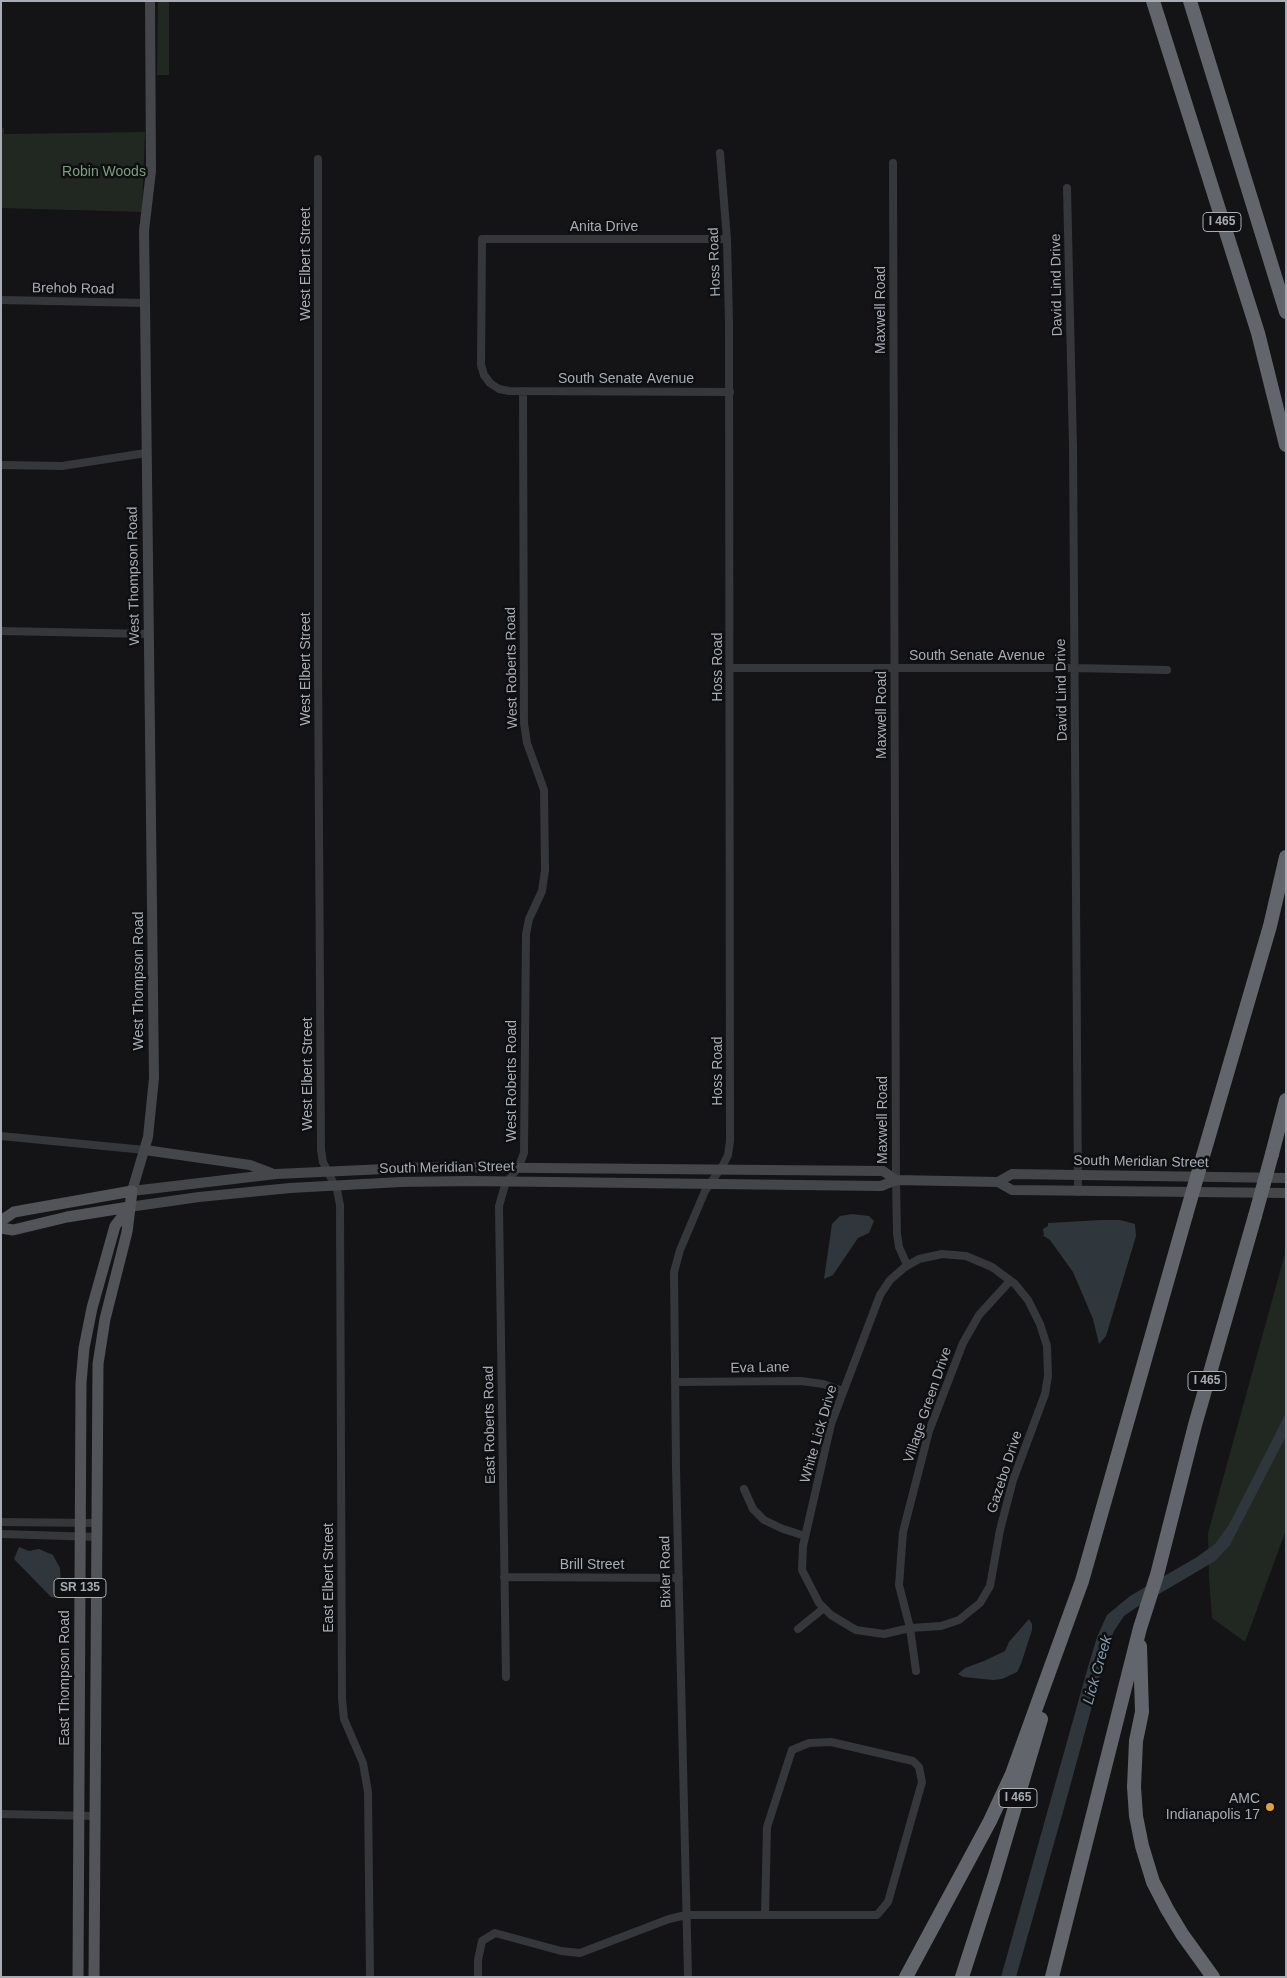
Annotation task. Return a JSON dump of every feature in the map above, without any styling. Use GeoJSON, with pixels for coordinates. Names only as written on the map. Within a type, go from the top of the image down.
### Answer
{"type":"FeatureCollection","features":[{"type":"Feature","properties":{"kind":"highway","name":"I 465"},"geometry":{"type":"LineString","coordinates":[[1153,1],[1258,333],[1286,445]]}},
{"type":"Feature","properties":{"kind":"highway","name":"I 465"},"geometry":{"type":"LineString","coordinates":[[1190,1],[1286,312]]}},
{"type":"Feature","properties":{"kind":"highway","name":"I 465"},"geometry":{"type":"LineString","coordinates":[[962,1977],[994,1878],[1069,1617],[1082,1581],[1270,926],[1286,857]]}},
{"type":"Feature","properties":{"kind":"highway","name":"I 465"},"geometry":{"type":"LineString","coordinates":[[1052,1977],[1140,1628],[1164,1547],[1198,1416],[1286,1100]]}},
{"type":"Feature","properties":{"kind":"highway"},"geometry":{"type":"LineString","coordinates":[[906,1977],[1007,1788],[1069,1617]]}},
{"type":"Feature","properties":{"kind":"highway"},"geometry":{"type":"LineString","coordinates":[[1140,1628],[1142,1712],[1136,1741],[1134,1772],[1135,1802],[1139,1831],[1146,1860],[1163,1902],[1182,1934],[1213,1977]]}},
{"type":"Feature","properties":{"kind":"main road","name":"West Thompson Road"},"geometry":{"type":"LineString","coordinates":[[145,1150],[150,1124],[154,1078],[144,231],[151,171],[150,1]]}},
{"type":"Feature","properties":{"kind":"main road","name":"South Meridian Street"},"geometry":{"type":"LineString","coordinates":[[145,1150],[250,1165],[276,1174]]}},
{"type":"Feature","properties":{"kind":"main road","name":"East Thompson Road"},"geometry":{"type":"LineString","coordinates":[[94,1977],[99,1355],[114,1277],[127,1232],[132,1191],[145,1150]]}},
{"type":"Feature","properties":{"kind":"main road","name":"South Meridian Street"},"geometry":{"type":"LineString","coordinates":[[1,1228],[13,1230],[67,1217],[129,1207],[247,1192],[330,1178],[430,1166],[519,1166],[881,1186],[896,1180],[998,1182],[1012,1190],[1286,1193]]}},
{"type":"Feature","properties":{"kind":"main road","name":"South Meridian Street"},"geometry":{"type":"LineString","coordinates":[[1,1221],[14,1212],[132,1191],[276,1174],[401,1182],[510,1178],[716,1176],[883,1171],[896,1180]]}},
{"type":"Feature","properties":{"kind":"main road","name":"South Meridian Street"},"geometry":{"type":"LineString","coordinates":[[998,1182],[1012,1174],[1286,1178]]}},
{"type":"Feature","properties":{"kind":"main road","name":"East Thompson Road"},"geometry":{"type":"LineString","coordinates":[[78,1977],[80,1523],[84,1348],[92,1308],[115,1226],[129,1207]]}},
{"type":"Feature","properties":{"kind":"street","name":"Hoss Road"},"geometry":{"type":"LineString","coordinates":[[716,1176],[728,1155],[730,1141],[730,392],[727,239],[720,153]]}},
{"type":"Feature","properties":{"kind":"street","name":"West Elbert Street"},"geometry":{"type":"LineString","coordinates":[[318,159],[318,665],[321,1150],[330,1178]]}},
{"type":"Feature","properties":{"kind":"street","name":"Maxwell Road"},"geometry":{"type":"LineString","coordinates":[[893,163],[896,1180],[897,1234],[899,1247],[907,1265]]}},
{"type":"Feature","properties":{"kind":"street","name":"David Lind Drive"},"geometry":{"type":"LineString","coordinates":[[1067,188],[1072,438],[1078,1192]]}},
{"type":"Feature","properties":{"kind":"street","name":"Anita Drive"},"geometry":{"type":"LineString","coordinates":[[523,391],[509,391],[497,388],[487,380],[482,369],[482,239],[727,239]]}},
{"type":"Feature","properties":{"kind":"street","name":"Brehob Road"},"geometry":{"type":"LineString","coordinates":[[1,300],[145,302]]}},
{"type":"Feature","properties":{"kind":"street","name":"South Senate Avenue"},"geometry":{"type":"LineString","coordinates":[[523,391],[730,392]]}},
{"type":"Feature","properties":{"kind":"street","name":"West Roberts Road"},"geometry":{"type":"LineString","coordinates":[[510,1178],[519,1166],[524,1153],[526,934],[529,919],[541,895],[545,874],[544,790],[527,743],[524,723],[523,391]]}},
{"type":"Feature","properties":{"kind":"street"},"geometry":{"type":"LineString","coordinates":[[1,465],[62,466],[146,453]]}},
{"type":"Feature","properties":{"kind":"street"},"geometry":{"type":"LineString","coordinates":[[1,631],[149,634]]}},
{"type":"Feature","properties":{"kind":"street","name":"South Senate Avenue"},"geometry":{"type":"LineString","coordinates":[[730,668],[1074,668],[1167,670]]}},
{"type":"Feature","properties":{"kind":"street","name":"South Meridian Street"},"geometry":{"type":"LineString","coordinates":[[1,1136],[145,1150]]}},
{"type":"Feature","properties":{"kind":"street","name":"Bixler Road"},"geometry":{"type":"LineString","coordinates":[[688,1977],[674,1280],[676,1264],[704,1194],[716,1176]]}},
{"type":"Feature","properties":{"kind":"street","name":"East Elbert Street"},"geometry":{"type":"LineString","coordinates":[[330,1178],[338,1190],[340,1205],[342,1699],[344,1719],[363,1764],[368,1792],[370,1977]]}},
{"type":"Feature","properties":{"kind":"street","name":"East Roberts Road"},"geometry":{"type":"LineString","coordinates":[[506,1677],[499,1206],[501,1196],[510,1178]]}},
{"type":"Feature","properties":{"kind":"street","name":"White Lick Drive"},"geometry":{"type":"LineString","coordinates":[[910,1628],[884,1634],[856,1630],[845,1624],[819,1603],[802,1570],[805,1536],[832,1424],[880,1295],[890,1280],[907,1265],[929,1256],[956,1254],[975,1259],[1010,1280]]}},
{"type":"Feature","properties":{"kind":"street","name":"Gazebo Drive"},"geometry":{"type":"LineString","coordinates":[[910,1628],[941,1626],[959,1620],[980,1603],[990,1586],[1000,1530],[1013,1480],[1041,1405],[1048,1376],[1048,1352],[1040,1324],[1030,1303],[1010,1280]]}},
{"type":"Feature","properties":{"kind":"street","name":"Village Green Drive"},"geometry":{"type":"LineString","coordinates":[[916,1671],[910,1628],[899,1585],[903,1532],[923,1451],[963,1343],[979,1315],[1010,1280]]}},
{"type":"Feature","properties":{"kind":"street","name":"Eva Lane"},"geometry":{"type":"LineString","coordinates":[[675,1382],[801,1380],[823,1384],[843,1391]]}},
{"type":"Feature","properties":{"kind":"street"},"geometry":{"type":"LineString","coordinates":[[744,1489],[753,1508],[764,1520],[805,1536]]}},
{"type":"Feature","properties":{"kind":"street"},"geometry":{"type":"LineString","coordinates":[[1,1522],[97,1523]]}},
{"type":"Feature","properties":{"kind":"street"},"geometry":{"type":"LineString","coordinates":[[1,1534],[97,1537]]}},
{"type":"Feature","properties":{"kind":"street","name":"Brill Street"},"geometry":{"type":"LineString","coordinates":[[504,1577],[679,1578]]}},
{"type":"Feature","properties":{"kind":"street"},"geometry":{"type":"LineString","coordinates":[[798,1629],[824,1608]]}},
{"type":"Feature","properties":{"kind":"street"},"geometry":{"type":"LineString","coordinates":[[478,1977],[478,1960],[482,1941],[495,1933],[561,1951],[580,1953],[669,1919],[686,1915],[765,1915],[878,1915],[888,1902],[922,1782],[919,1767],[914,1761],[831,1742],[809,1743],[792,1750],[767,1827],[765,1915]]}},
{"type":"Feature","properties":{"kind":"street"},"geometry":{"type":"LineString","coordinates":[[1,1814],[95,1816]]}},
{"type":"Feature","properties":{"kind":"green space"},"geometry":{"type":"Polygon","coordinates":[[[158,1],[169,1],[169,75],[157,75],[158,1]]]}},
{"type":"Feature","properties":{"kind":"green space","name":"Robin Woods"},"geometry":{"type":"Polygon","coordinates":[[[1,128],[4,128],[4,134],[145,132],[142,212],[1,208],[1,128]]]}},
{"type":"Feature","properties":{"kind":"green space"},"geometry":{"type":"Polygon","coordinates":[[[1286,1250],[1286,1530],[1245,1642],[1212,1618],[1208,1533],[1286,1250]]]}},
{"type":"Feature","properties":{"kind":"water"},"geometry":{"type":"Polygon","coordinates":[[[852,1214],[869,1216],[874,1221],[869,1233],[858,1238],[833,1275],[824,1279],[832,1224],[840,1216],[852,1214]]]}},
{"type":"Feature","properties":{"kind":"water"},"geometry":{"type":"Polygon","coordinates":[[[1120,1220],[1135,1224],[1136,1236],[1106,1336],[1099,1344],[1093,1319],[1073,1272],[1050,1240],[1044,1236],[1041,1237],[1044,1235],[1043,1229],[1048,1226],[1048,1223],[1120,1220]]]}},
{"type":"Feature","properties":{"kind":"water","name":"Lick Creek"},"geometry":{"type":"Polygon","coordinates":[[[1286,1413],[1286,1436],[1230,1545],[1215,1561],[1124,1616],[1114,1631],[1016,1977],[1001,1977],[1086,1674],[1097,1637],[1107,1615],[1130,1596],[1197,1557],[1215,1544],[1229,1525],[1286,1413]]]}},
{"type":"Feature","properties":{"kind":"water"},"geometry":{"type":"Polygon","coordinates":[[[19,1547],[29,1551],[39,1549],[53,1555],[60,1568],[61,1585],[59,1598],[51,1597],[14,1559],[19,1547]]]}},
{"type":"Feature","properties":{"kind":"water"},"geometry":{"type":"Polygon","coordinates":[[[1029,1619],[1032,1624],[1032,1630],[1017,1672],[1002,1679],[993,1680],[963,1677],[958,1674],[965,1668],[1005,1651],[1009,1642],[1029,1619]]]}},
{"type":"Feature","properties":{"kind":"place","name":"AMC Indianapolis 17"},"geometry":{"type":"Point","coordinates":[1270,1807]}}]}
